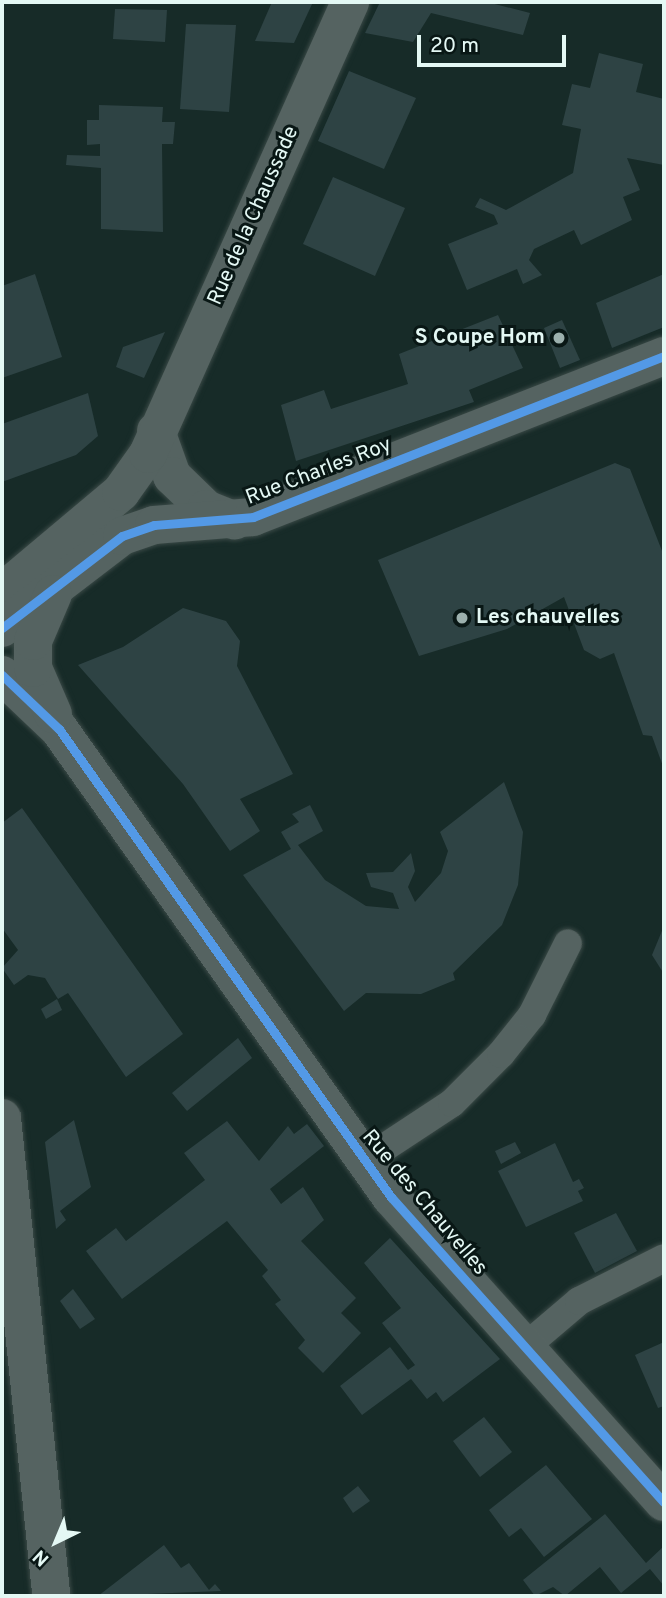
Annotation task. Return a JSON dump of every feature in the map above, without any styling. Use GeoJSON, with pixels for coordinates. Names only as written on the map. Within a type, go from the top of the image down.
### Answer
{"type":"FeatureCollection","features":[{"type":"Feature","properties":{"kind":"street","name":"Rue de la Chaussade"},"geometry":{"type":"LineString","coordinates":[[2,592],[121,492],[156,431],[351,2]]}},
{"type":"Feature","properties":{"kind":"street","name":"Rue Charles Roy"},"geometry":{"type":"LineString","coordinates":[[2,628],[94,553],[154,525],[238,522],[664,356]]}},
{"type":"Feature","properties":{"kind":"street"},"geometry":{"type":"LineString","coordinates":[[156,431],[172,476],[191,496],[238,522]]}},
{"type":"Feature","properties":{"kind":"street","name":"Rue des Chauvelles"},"geometry":{"type":"LineString","coordinates":[[59,729],[33,668],[33,641],[46,603],[94,553]]}},
{"type":"Feature","properties":{"kind":"street","name":"Rue des Chauvelles"},"geometry":{"type":"LineString","coordinates":[[2,675],[59,729],[364,1161],[664,1502]]}},
{"type":"Feature","properties":{"kind":"street"},"geometry":{"type":"LineString","coordinates":[[2,1118],[51,1596]]}},
{"type":"Feature","properties":{"kind":"lane"},"geometry":{"type":"LineString","coordinates":[[364,1161],[452,1103],[502,1054],[532,1015],[568,943]]}},
{"type":"Feature","properties":{"kind":"lane"},"geometry":{"type":"LineString","coordinates":[[525,1347],[579,1301],[664,1258]]}},
{"type":"Feature","properties":{"kind":"building"},"geometry":{"type":"Polygon","coordinates":[[[272,2],[313,2],[294,43],[255,41],[272,2]]]}},
{"type":"Feature","properties":{"kind":"building"},"geometry":{"type":"Polygon","coordinates":[[[380,2],[487,2],[530,13],[523,35],[431,13],[413,42],[365,33],[380,2]]]}},
{"type":"Feature","properties":{"kind":"building"},"geometry":{"type":"Polygon","coordinates":[[[115,9],[167,10],[165,42],[113,39],[115,9]]]}},
{"type":"Feature","properties":{"kind":"building"},"geometry":{"type":"Polygon","coordinates":[[[186,24],[236,25],[229,112],[180,109],[186,24]]]}},
{"type":"Feature","properties":{"kind":"building"},"geometry":{"type":"Polygon","coordinates":[[[599,53],[643,64],[636,92],[664,99],[664,165],[627,158],[640,190],[623,197],[632,220],[581,245],[574,230],[534,249],[529,260],[542,275],[523,284],[517,269],[467,290],[448,244],[498,224],[494,215],[475,207],[480,198],[506,210],[573,173],[581,129],[562,125],[572,84],[590,88],[599,53]]]}},
{"type":"Feature","properties":{"kind":"building"},"geometry":{"type":"Polygon","coordinates":[[[349,71],[416,98],[384,169],[318,141],[349,71]]]}},
{"type":"Feature","properties":{"kind":"building"},"geometry":{"type":"Polygon","coordinates":[[[99,105],[163,107],[162,122],[175,122],[173,144],[162,144],[163,232],[101,229],[101,168],[66,165],[67,155],[100,156],[100,144],[87,145],[87,120],[99,120],[99,105]]]}},
{"type":"Feature","properties":{"kind":"building"},"geometry":{"type":"Polygon","coordinates":[[[333,177],[405,208],[375,276],[303,244],[333,177]]]}},
{"type":"Feature","properties":{"kind":"building"},"geometry":{"type":"Polygon","coordinates":[[[35,274],[62,357],[2,378],[2,286],[35,274]]]}},
{"type":"Feature","properties":{"kind":"building"},"geometry":{"type":"Polygon","coordinates":[[[664,274],[664,327],[612,348],[596,303],[664,274]]]}},
{"type":"Feature","properties":{"kind":"building"},"geometry":{"type":"Polygon","coordinates":[[[498,315],[523,368],[469,390],[474,402],[296,461],[281,405],[324,390],[331,409],[408,384],[399,354],[498,315]]]}},
{"type":"Feature","properties":{"kind":"building"},"geometry":{"type":"Polygon","coordinates":[[[562,320],[580,360],[560,368],[544,328],[562,320]]]}},
{"type":"Feature","properties":{"kind":"building"},"geometry":{"type":"Polygon","coordinates":[[[165,332],[144,378],[116,367],[123,347],[165,332]]]}},
{"type":"Feature","properties":{"kind":"building"},"geometry":{"type":"Polygon","coordinates":[[[88,393],[98,436],[76,455],[2,482],[2,424],[88,393]]]}},
{"type":"Feature","properties":{"kind":"building","name":"Les chauvelles"},"geometry":{"type":"Polygon","coordinates":[[[615,463],[630,469],[664,556],[664,769],[652,736],[643,735],[614,653],[600,659],[584,650],[564,597],[507,629],[419,656],[378,560],[615,463]]]}},
{"type":"Feature","properties":{"kind":"building"},"geometry":{"type":"Polygon","coordinates":[[[183,608],[226,621],[240,641],[237,666],[293,774],[240,799],[260,831],[230,851],[183,784],[78,665],[123,647],[183,608]]]}},
{"type":"Feature","properties":{"kind":"building"},"geometry":{"type":"Polygon","coordinates":[[[504,782],[523,832],[518,885],[502,925],[453,973],[455,980],[421,994],[366,993],[344,1011],[243,875],[291,849],[281,832],[299,822],[292,814],[310,805],[323,831],[298,845],[325,880],[366,906],[399,909],[393,893],[371,887],[366,873],[393,872],[411,853],[415,871],[408,887],[415,902],[441,873],[448,851],[440,832],[504,782]]]}},
{"type":"Feature","properties":{"kind":"building"},"geometry":{"type":"Polygon","coordinates":[[[22,808],[183,1034],[126,1077],[68,993],[58,999],[45,978],[28,975],[14,985],[2,968],[18,950],[2,928],[2,823],[22,808]]]}},
{"type":"Feature","properties":{"kind":"building"},"geometry":{"type":"Polygon","coordinates":[[[664,926],[664,974],[652,955],[664,926]]]}},
{"type":"Feature","properties":{"kind":"building"},"geometry":{"type":"Polygon","coordinates":[[[57,999],[62,1010],[46,1019],[41,1009],[57,999]]]}},
{"type":"Feature","properties":{"kind":"building"},"geometry":{"type":"Polygon","coordinates":[[[238,1038],[252,1058],[187,1111],[172,1093],[238,1038]]]}},
{"type":"Feature","properties":{"kind":"building"},"geometry":{"type":"Polygon","coordinates":[[[74,1120],[91,1187],[60,1211],[66,1220],[56,1229],[45,1142],[74,1120]]]}},
{"type":"Feature","properties":{"kind":"building"},"geometry":{"type":"Polygon","coordinates":[[[227,1121],[259,1161],[288,1126],[294,1134],[307,1124],[324,1146],[270,1189],[281,1204],[303,1187],[324,1220],[301,1241],[356,1298],[341,1313],[361,1333],[323,1373],[298,1348],[305,1340],[275,1304],[281,1300],[262,1276],[268,1270],[227,1221],[122,1299],[86,1251],[116,1228],[126,1241],[205,1180],[184,1153],[227,1121]]]}},
{"type":"Feature","properties":{"kind":"building"},"geometry":{"type":"Polygon","coordinates":[[[515,1142],[521,1153],[501,1164],[495,1151],[515,1142]]]}},
{"type":"Feature","properties":{"kind":"building"},"geometry":{"type":"Polygon","coordinates":[[[555,1143],[573,1182],[579,1179],[584,1188],[578,1191],[583,1201],[526,1227],[498,1171],[555,1143]]]}},
{"type":"Feature","properties":{"kind":"building"},"geometry":{"type":"Polygon","coordinates":[[[616,1213],[637,1251],[595,1273],[574,1233],[616,1213]]]}},
{"type":"Feature","properties":{"kind":"building"},"geometry":{"type":"Polygon","coordinates":[[[390,1238],[500,1359],[443,1402],[436,1392],[427,1399],[411,1379],[362,1415],[340,1386],[390,1347],[408,1370],[415,1365],[382,1323],[401,1308],[364,1263],[390,1238]]]}},
{"type":"Feature","properties":{"kind":"building"},"geometry":{"type":"Polygon","coordinates":[[[73,1289],[95,1319],[80,1329],[60,1301],[73,1289]]]}},
{"type":"Feature","properties":{"kind":"building"},"geometry":{"type":"Polygon","coordinates":[[[664,1342],[664,1406],[658,1408],[635,1355],[664,1342]]]}},
{"type":"Feature","properties":{"kind":"building"},"geometry":{"type":"Polygon","coordinates":[[[484,1417],[512,1452],[480,1477],[453,1441],[484,1417]]]}},
{"type":"Feature","properties":{"kind":"building"},"geometry":{"type":"Polygon","coordinates":[[[546,1465],[592,1519],[544,1557],[521,1528],[509,1537],[489,1510],[546,1465]]]}},
{"type":"Feature","properties":{"kind":"building"},"geometry":{"type":"Polygon","coordinates":[[[358,1486],[370,1501],[353,1513],[343,1498],[358,1486]]]}},
{"type":"Feature","properties":{"kind":"building"},"geometry":{"type":"Polygon","coordinates":[[[605,1514],[646,1563],[664,1546],[664,1586],[650,1569],[621,1593],[600,1567],[565,1596],[553,1587],[535,1596],[523,1580],[605,1514]]]}},
{"type":"Feature","properties":{"kind":"building"},"geometry":{"type":"Polygon","coordinates":[[[164,1545],[181,1568],[189,1563],[209,1590],[215,1584],[221,1591],[98,1596],[164,1545]]]}},
{"type":"Feature","properties":{"kind":"cycle path"},"geometry":{"type":"LineString","coordinates":[[2,628],[122,536],[154,525],[253,517],[664,356]]}},
{"type":"Feature","properties":{"kind":"cycle path"},"geometry":{"type":"LineString","coordinates":[[2,675],[59,729],[391,1197],[664,1502]]}},
{"type":"Feature","properties":{"kind":"place","name":"S Coupe Hom"},"geometry":{"type":"Point","coordinates":[559,338]}},
{"type":"Feature","properties":{"kind":"place","name":"Les chauvelles"},"geometry":{"type":"Point","coordinates":[462,618]}}]}
